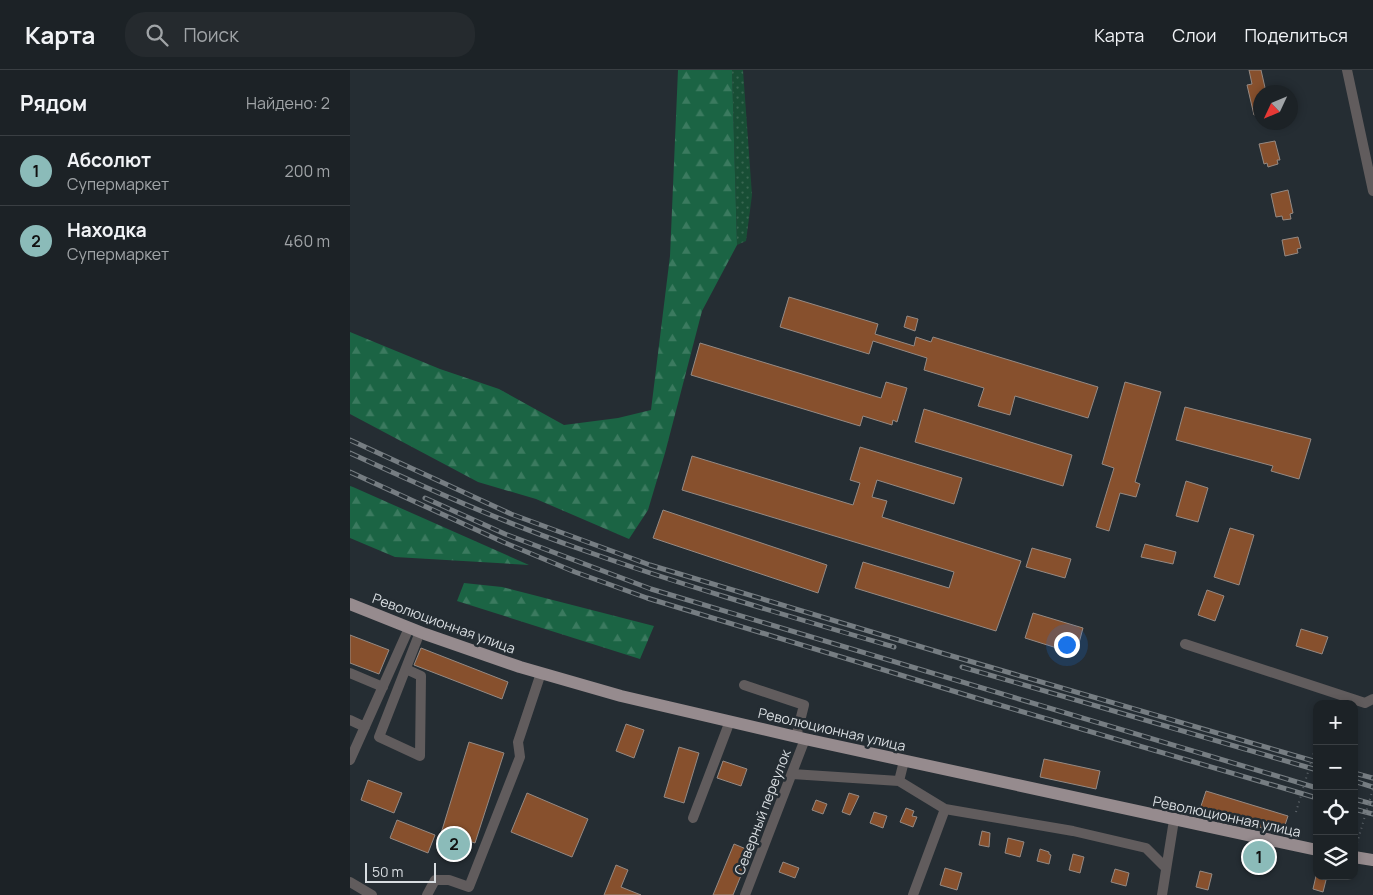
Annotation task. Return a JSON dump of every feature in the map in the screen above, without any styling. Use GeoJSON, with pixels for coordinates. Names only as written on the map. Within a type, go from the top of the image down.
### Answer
{"type":"FeatureCollection","features":[{"type":"Feature","properties":{"kind":"main road","name":"Революционная улица"},"geometry":{"type":"LineString","coordinates":[[350,604],[414,630],[541,673],[621,696],[904,761],[1313,849]]}},
{"type":"Feature","properties":{"kind":"main road"},"geometry":{"type":"LineString","coordinates":[[1358,858],[1373,860]]}},
{"type":"Feature","properties":{"kind":"street"},"geometry":{"type":"LineString","coordinates":[[1347,70],[1373,191]]}},
{"type":"Feature","properties":{"kind":"street"},"geometry":{"type":"LineString","coordinates":[[406,669],[421,676],[420,756],[379,737],[406,669],[414,630]]}},
{"type":"Feature","properties":{"kind":"street"},"geometry":{"type":"LineString","coordinates":[[350,760],[383,687],[414,630]]}},
{"type":"Feature","properties":{"kind":"street"},"geometry":{"type":"LineString","coordinates":[[1185,644],[1365,703],[1373,699]]}},
{"type":"Feature","properties":{"kind":"street"},"geometry":{"type":"LineString","coordinates":[[350,673],[383,687]]}},
{"type":"Feature","properties":{"kind":"street"},"geometry":{"type":"LineString","coordinates":[[428,895],[435,880],[449,880],[469,887],[520,756],[518,742],[541,673]]}},
{"type":"Feature","properties":{"kind":"street","name":"Северный переулок"},"geometry":{"type":"LineString","coordinates":[[744,685],[804,705],[801,738],[792,774],[745,895]]}},
{"type":"Feature","properties":{"kind":"street"},"geometry":{"type":"LineString","coordinates":[[350,720],[365,727]]}},
{"type":"Feature","properties":{"kind":"street"},"geometry":{"type":"LineString","coordinates":[[693,818],[730,721]]}},
{"type":"Feature","properties":{"kind":"street"},"geometry":{"type":"LineString","coordinates":[[899,781],[904,761]]}},
{"type":"Feature","properties":{"kind":"street"},"geometry":{"type":"LineString","coordinates":[[792,774],[899,781],[945,809],[1073,831],[1146,848],[1166,868]]}},
{"type":"Feature","properties":{"kind":"street"},"geometry":{"type":"LineString","coordinates":[[914,895],[945,809]]}},
{"type":"Feature","properties":{"kind":"street"},"geometry":{"type":"LineString","coordinates":[[1162,895],[1174,820]]}},
{"type":"Feature","properties":{"kind":"street"},"geometry":{"type":"LineString","coordinates":[[350,895],[353,884],[372,895]]}},
{"type":"Feature","properties":{"kind":"path"},"geometry":{"type":"LineString","coordinates":[[1296,812],[1316,745]]}},
{"type":"Feature","properties":{"kind":"path"},"geometry":{"type":"LineString","coordinates":[[1358,837],[1373,789]]}},
{"type":"Feature","properties":{"kind":"green space"},"geometry":{"type":"Polygon","coordinates":[[[678,70],[732,70],[737,245],[702,311],[648,510],[629,539],[536,499],[478,482],[350,414],[350,332],[440,369],[499,389],[564,425],[618,418],[651,410],[670,256],[678,70]]]}},
{"type":"Feature","properties":{"kind":"green space"},"geometry":{"type":"Polygon","coordinates":[[[732,70],[743,70],[752,195],[746,241],[737,245],[732,70]]]}},
{"type":"Feature","properties":{"kind":"green space"},"geometry":{"type":"Polygon","coordinates":[[[350,486],[529,565],[395,557],[350,538],[350,486]]]}},
{"type":"Feature","properties":{"kind":"green space"},"geometry":{"type":"Polygon","coordinates":[[[464,583],[502,587],[654,626],[640,659],[457,601],[464,583]]]}},
{"type":"Feature","properties":{"kind":"building"},"geometry":{"type":"Polygon","coordinates":[[[1249,70],[1261,70],[1264,85],[1253,85],[1253,111],[1247,85],[1252,84],[1249,70]]]}},
{"type":"Feature","properties":{"kind":"building"},"geometry":{"type":"Polygon","coordinates":[[[1275,141],[1280,160],[1277,160],[1278,164],[1268,167],[1267,163],[1264,164],[1259,144],[1275,141]]]}},
{"type":"Feature","properties":{"kind":"building"},"geometry":{"type":"Polygon","coordinates":[[[1288,190],[1293,213],[1290,214],[1291,219],[1283,220],[1282,216],[1276,217],[1271,194],[1288,190]]]}},
{"type":"Feature","properties":{"kind":"building"},"geometry":{"type":"Polygon","coordinates":[[[1298,237],[1301,248],[1297,249],[1298,253],[1285,256],[1282,240],[1298,237]]]}},
{"type":"Feature","properties":{"kind":"building"},"geometry":{"type":"Polygon","coordinates":[[[789,297],[878,324],[875,334],[914,346],[916,337],[931,342],[933,337],[1098,387],[1088,418],[1015,396],[1010,415],[978,406],[984,388],[924,370],[927,358],[873,341],[869,354],[780,327],[789,297]]]}},
{"type":"Feature","properties":{"kind":"building"},"geometry":{"type":"Polygon","coordinates":[[[907,316],[918,319],[915,331],[904,327],[907,316]]]}},
{"type":"Feature","properties":{"kind":"building"},"geometry":{"type":"Polygon","coordinates":[[[700,343],[881,398],[886,382],[907,388],[897,422],[893,420],[892,425],[863,416],[860,426],[691,375],[700,343]]]}},
{"type":"Feature","properties":{"kind":"building"},"geometry":{"type":"Polygon","coordinates":[[[1125,382],[1161,392],[1135,482],[1140,484],[1136,497],[1120,493],[1109,531],[1096,527],[1114,468],[1102,464],[1125,382]]]}},
{"type":"Feature","properties":{"kind":"building"},"geometry":{"type":"Polygon","coordinates":[[[1185,407],[1311,439],[1299,479],[1271,471],[1273,466],[1176,440],[1185,407]]]}},
{"type":"Feature","properties":{"kind":"building"},"geometry":{"type":"Polygon","coordinates":[[[924,409],[1072,455],[1063,486],[915,442],[924,409]]]}},
{"type":"Feature","properties":{"kind":"building"},"geometry":{"type":"Polygon","coordinates":[[[860,447],[962,478],[954,504],[877,480],[872,497],[887,501],[882,517],[1021,561],[996,631],[855,588],[863,562],[949,588],[954,572],[682,490],[692,456],[853,505],[860,483],[850,480],[860,447]]]}},
{"type":"Feature","properties":{"kind":"building"},"geometry":{"type":"Polygon","coordinates":[[[1186,481],[1208,488],[1198,522],[1176,516],[1186,481]]]}},
{"type":"Feature","properties":{"kind":"building"},"geometry":{"type":"Polygon","coordinates":[[[663,510],[827,565],[818,593],[653,538],[663,510]]]}},
{"type":"Feature","properties":{"kind":"building"},"geometry":{"type":"Polygon","coordinates":[[[1230,528],[1254,535],[1239,585],[1214,577],[1230,528]]]}},
{"type":"Feature","properties":{"kind":"building"},"geometry":{"type":"Polygon","coordinates":[[[1145,544],[1176,552],[1173,564],[1141,557],[1145,544]]]}},
{"type":"Feature","properties":{"kind":"building"},"geometry":{"type":"Polygon","coordinates":[[[1032,548],[1071,559],[1065,578],[1026,567],[1032,548]]]}},
{"type":"Feature","properties":{"kind":"building"},"geometry":{"type":"Polygon","coordinates":[[[1207,590],[1224,596],[1215,621],[1198,615],[1207,590]]]}},
{"type":"Feature","properties":{"kind":"building"},"geometry":{"type":"Polygon","coordinates":[[[1033,613],[1083,628],[1076,654],[1025,638],[1033,613]]]}},
{"type":"Feature","properties":{"kind":"building"},"geometry":{"type":"Polygon","coordinates":[[[1301,629],[1328,637],[1322,654],[1296,646],[1301,629]]]}},
{"type":"Feature","properties":{"kind":"building"},"geometry":{"type":"Polygon","coordinates":[[[350,635],[389,650],[379,674],[350,663],[350,635]]]}},
{"type":"Feature","properties":{"kind":"building"},"geometry":{"type":"Polygon","coordinates":[[[421,648],[508,682],[502,699],[414,665],[421,648]]]}},
{"type":"Feature","properties":{"kind":"building"},"geometry":{"type":"Polygon","coordinates":[[[626,724],[644,730],[634,758],[616,751],[626,724]]]}},
{"type":"Feature","properties":{"kind":"building"},"geometry":{"type":"Polygon","coordinates":[[[469,742],[504,753],[475,843],[459,838],[455,851],[446,848],[447,842],[439,840],[469,742]]]}},
{"type":"Feature","properties":{"kind":"building"},"geometry":{"type":"Polygon","coordinates":[[[679,747],[699,753],[684,803],[664,797],[679,747]]]}},
{"type":"Feature","properties":{"kind":"building"},"geometry":{"type":"Polygon","coordinates":[[[1044,759],[1100,771],[1096,789],[1040,777],[1044,759]]]}},
{"type":"Feature","properties":{"kind":"building"},"geometry":{"type":"Polygon","coordinates":[[[723,761],[747,769],[741,786],[717,778],[723,761]]]}},
{"type":"Feature","properties":{"kind":"building"},"geometry":{"type":"Polygon","coordinates":[[[368,780],[402,793],[394,813],[361,800],[368,780]]]}},
{"type":"Feature","properties":{"kind":"building"},"geometry":{"type":"Polygon","coordinates":[[[1206,791],[1288,816],[1282,834],[1200,809],[1206,791]]]}},
{"type":"Feature","properties":{"kind":"building"},"geometry":{"type":"Polygon","coordinates":[[[527,793],[588,819],[572,857],[511,832],[527,793]]]}},
{"type":"Feature","properties":{"kind":"building"},"geometry":{"type":"Polygon","coordinates":[[[849,793],[859,796],[850,815],[842,812],[849,793]]]}},
{"type":"Feature","properties":{"kind":"building"},"geometry":{"type":"Polygon","coordinates":[[[816,800],[827,804],[823,814],[812,810],[816,800]]]}},
{"type":"Feature","properties":{"kind":"building"},"geometry":{"type":"Polygon","coordinates":[[[906,808],[914,811],[912,816],[917,817],[913,827],[900,822],[906,808]]]}},
{"type":"Feature","properties":{"kind":"building"},"geometry":{"type":"Polygon","coordinates":[[[874,812],[887,816],[883,828],[870,823],[874,812]]]}},
{"type":"Feature","properties":{"kind":"building"},"geometry":{"type":"Polygon","coordinates":[[[397,820],[435,835],[428,853],[390,838],[397,820]]]}},
{"type":"Feature","properties":{"kind":"building"},"geometry":{"type":"Polygon","coordinates":[[[982,831],[990,833],[989,847],[979,845],[982,831]]]}},
{"type":"Feature","properties":{"kind":"building"},"geometry":{"type":"Polygon","coordinates":[[[1008,838],[1024,842],[1020,857],[1005,853],[1008,838]]]}},
{"type":"Feature","properties":{"kind":"building"},"geometry":{"type":"Polygon","coordinates":[[[734,844],[751,851],[733,895],[713,895],[734,844]]]}},
{"type":"Feature","properties":{"kind":"building"},"geometry":{"type":"Polygon","coordinates":[[[1040,849],[1049,852],[1051,855],[1049,864],[1037,861],[1040,849]]]}},
{"type":"Feature","properties":{"kind":"building"},"geometry":{"type":"Polygon","coordinates":[[[1252,850],[1267,853],[1265,865],[1250,862],[1252,850]]]}},
{"type":"Feature","properties":{"kind":"building"},"geometry":{"type":"Polygon","coordinates":[[[1073,854],[1084,857],[1080,873],[1069,870],[1073,854]]]}},
{"type":"Feature","properties":{"kind":"building"},"geometry":{"type":"Polygon","coordinates":[[[783,862],[799,868],[795,878],[779,872],[783,862]]]}},
{"type":"Feature","properties":{"kind":"building"},"geometry":{"type":"Polygon","coordinates":[[[616,865],[628,870],[621,887],[641,895],[604,895],[616,865]]]}},
{"type":"Feature","properties":{"kind":"building"},"geometry":{"type":"Polygon","coordinates":[[[945,868],[962,873],[957,890],[940,885],[945,868]]]}},
{"type":"Feature","properties":{"kind":"building"},"geometry":{"type":"Polygon","coordinates":[[[1115,869],[1129,873],[1126,886],[1111,882],[1115,869]]]}},
{"type":"Feature","properties":{"kind":"building"},"geometry":{"type":"Polygon","coordinates":[[[1200,871],[1212,874],[1208,890],[1196,887],[1200,871]]]}},
{"type":"Feature","properties":{"kind":"building"},"geometry":{"type":"Polygon","coordinates":[[[1315,880],[1326,880],[1323,892],[1313,889],[1315,880]]]}},
{"type":"Feature","properties":{"kind":"railway"},"geometry":{"type":"LineString","coordinates":[[350,440],[511,514],[650,565],[945,654],[1313,761]]}},
{"type":"Feature","properties":{"kind":"railway"},"geometry":{"type":"LineString","coordinates":[[350,453],[519,527],[616,562],[894,647]]}},
{"type":"Feature","properties":{"kind":"railway"},"geometry":{"type":"LineString","coordinates":[[350,472],[503,542],[575,572],[647,598],[986,701],[1313,797]]}},
{"type":"Feature","properties":{"kind":"railway"},"geometry":{"type":"LineString","coordinates":[[425,498],[505,534],[651,589],[1313,787]]}},
{"type":"Feature","properties":{"kind":"railway"},"geometry":{"type":"LineString","coordinates":[[962,667],[1313,769]]}},
{"type":"Feature","properties":{"kind":"railway"},"geometry":{"type":"LineString","coordinates":[[1358,774],[1373,778]]}},
{"type":"Feature","properties":{"kind":"railway"},"geometry":{"type":"LineString","coordinates":[[1358,782],[1373,787]]}},
{"type":"Feature","properties":{"kind":"railway"},"geometry":{"type":"LineString","coordinates":[[1358,800],[1373,804]]}},
{"type":"Feature","properties":{"kind":"railway"},"geometry":{"type":"LineString","coordinates":[[1358,810],[1373,814]]}},
{"type":"Feature","properties":{"kind":"place","name":"Находка"},"geometry":{"type":"Point","coordinates":[454,844]}},
{"type":"Feature","properties":{"kind":"place","name":"Абсолют"},"geometry":{"type":"Point","coordinates":[1259,857]}}]}
